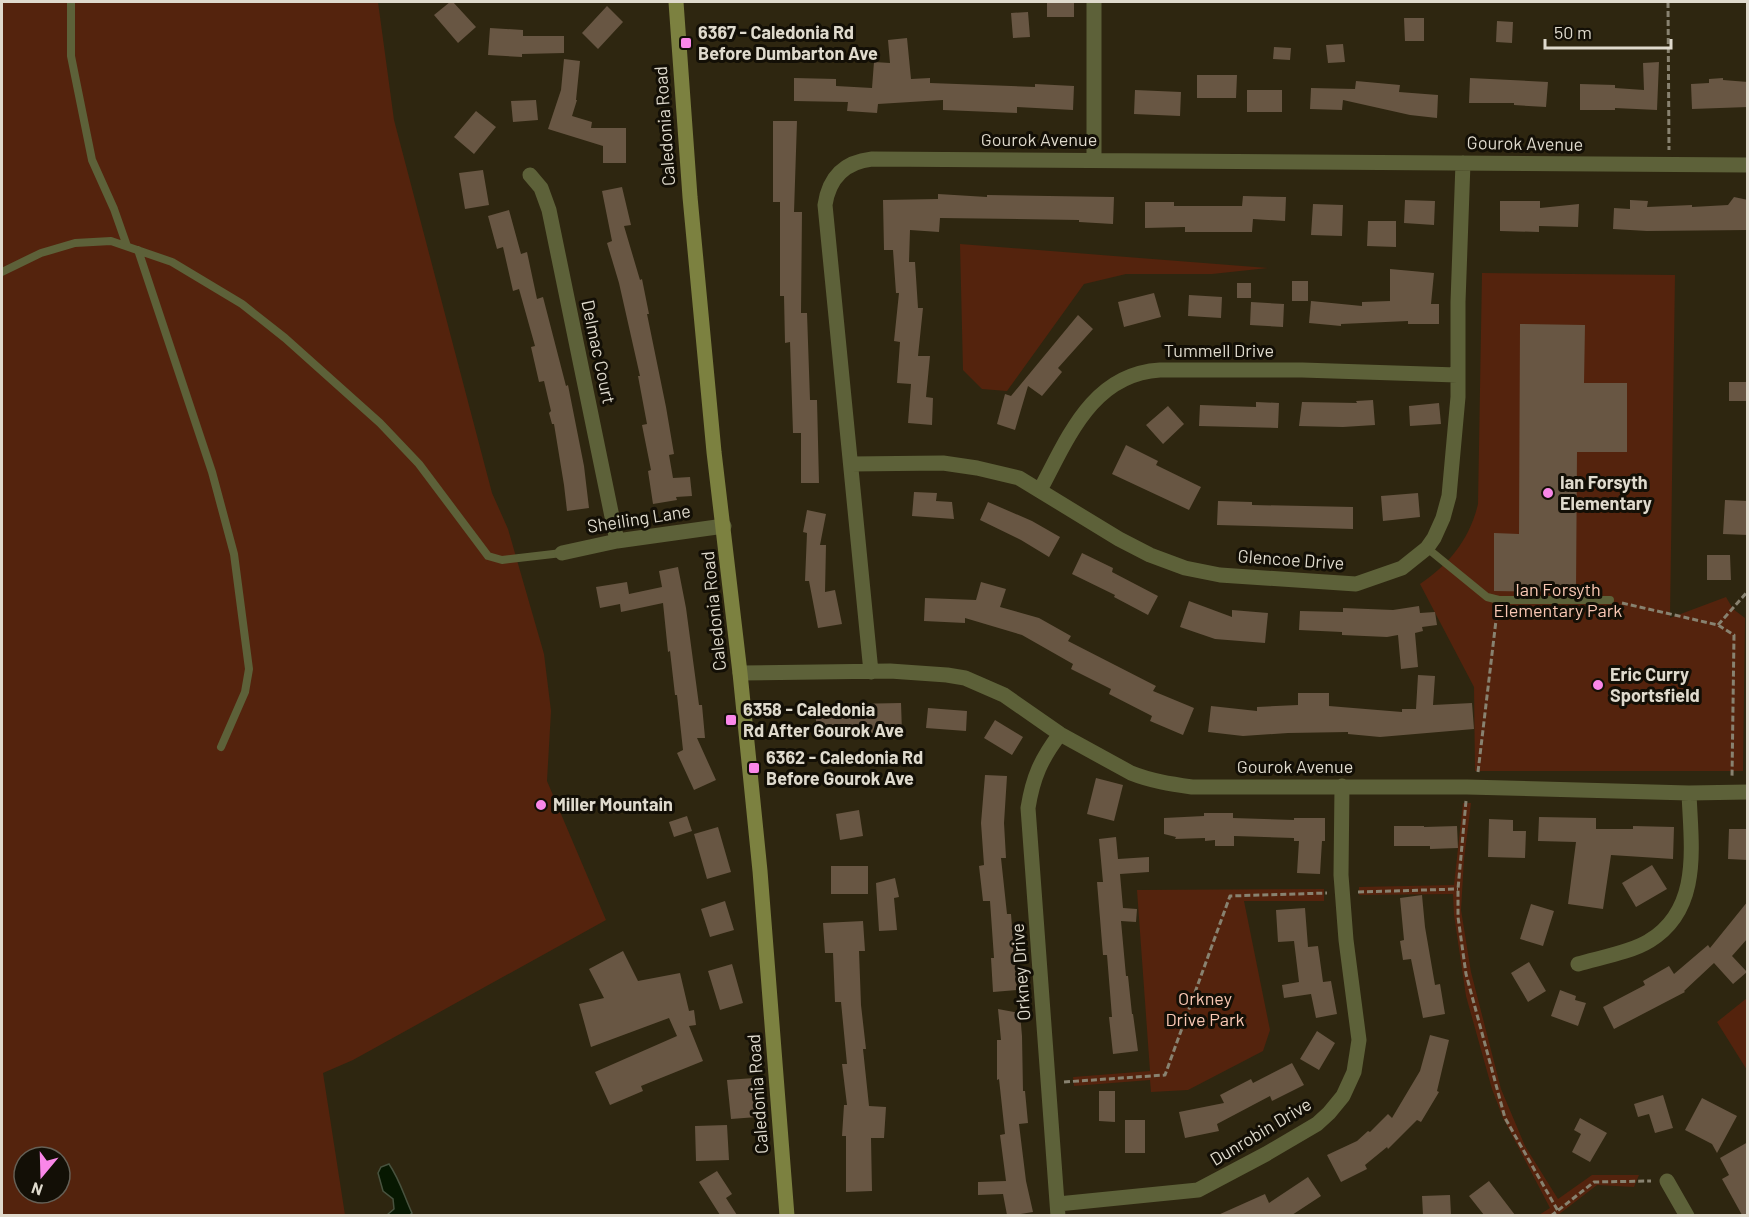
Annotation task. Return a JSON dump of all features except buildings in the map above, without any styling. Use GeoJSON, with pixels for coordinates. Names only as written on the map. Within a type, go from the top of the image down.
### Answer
{"type":"FeatureCollection","features":[{"type":"Feature","properties":{"kind":"street","name":"Caledonia Road"},"geometry":{"type":"LineString","coordinates":[[675,2],[714,452],[724,526],[760,871],[787,1215]]}},
{"type":"Feature","properties":{"kind":"street"},"geometry":{"type":"LineString","coordinates":[[1094,2],[1094,159]]}},
{"type":"Feature","properties":{"kind":"street","name":"Gourok Avenue"},"geometry":{"type":"LineString","coordinates":[[871,672],[825,205],[831,182],[849,165],[860,160],[872,159],[1094,159],[1748,165]]}},
{"type":"Feature","properties":{"kind":"street","name":"Glencoe Drive"},"geometry":{"type":"LineString","coordinates":[[851,464],[954,464],[1019,478],[1119,539],[1150,555],[1185,568],[1220,575],[1356,584],[1402,568],[1427,548],[1443,518],[1449,496],[1458,397],[1463,163]]}},
{"type":"Feature","properties":{"kind":"street","name":"Delmac Court"},"geometry":{"type":"LineString","coordinates":[[530,175],[540,188],[549,210],[617,541]]}},
{"type":"Feature","properties":{"kind":"street","name":"Tummell Drive"},"geometry":{"type":"LineString","coordinates":[[1040,489],[1079,418],[1089,406],[1108,388],[1144,373],[1160,370],[1302,370],[1457,375]]}},
{"type":"Feature","properties":{"kind":"street","name":"Sheiling Lane"},"geometry":{"type":"LineString","coordinates":[[562,553],[617,541],[724,526]]}},
{"type":"Feature","properties":{"kind":"street","name":"Gourok Avenue"},"geometry":{"type":"LineString","coordinates":[[740,673],[918,672],[965,678],[1004,695],[1060,734],[1131,773],[1143,778],[1192,787],[1467,787],[1689,793],[1740,792]]}},
{"type":"Feature","properties":{"kind":"street","name":"Orkney Drive"},"geometry":{"type":"LineString","coordinates":[[1058,1210],[1028,808],[1035,774],[1043,757],[1060,734]]}},
{"type":"Feature","properties":{"kind":"street","name":"Dunrobin Drive"},"geometry":{"type":"LineString","coordinates":[[1058,1210],[1198,1190],[1317,1124],[1343,1096],[1358,1056],[1359,1040],[1342,892],[1342,786]]}},
{"type":"Feature","properties":{"kind":"street"},"geometry":{"type":"LineString","coordinates":[[1578,964],[1649,942],[1667,926],[1679,911],[1688,889],[1692,866],[1689,793]]}},
{"type":"Feature","properties":{"kind":"street"},"geometry":{"type":"LineString","coordinates":[[1667,1181],[1687,1215]]}},
{"type":"Feature","properties":{"kind":"lane"},"geometry":{"type":"LineString","coordinates":[[71,2],[70,56],[92,160],[114,209],[127,246]]}},
{"type":"Feature","properties":{"kind":"lane"},"geometry":{"type":"LineString","coordinates":[[2,272],[41,254],[75,243],[111,241],[172,262],[232,298],[285,338],[380,423],[419,464],[488,556],[502,560],[562,553]]}},
{"type":"Feature","properties":{"kind":"lane"},"geometry":{"type":"LineString","coordinates":[[138,250],[212,472],[234,554],[249,669],[244,692],[221,747]]}},
{"type":"Feature","properties":{"kind":"lane"},"geometry":{"type":"LineString","coordinates":[[1427,548],[1487,597],[1499,600],[1610,600]]}},
{"type":"Feature","properties":{"kind":"path"},"geometry":{"type":"LineString","coordinates":[[1668,2],[1670,165]]}},
{"type":"Feature","properties":{"kind":"path"},"geometry":{"type":"LineString","coordinates":[[1718,625],[1748,591]]}},
{"type":"Feature","properties":{"kind":"path"},"geometry":{"type":"LineString","coordinates":[[1499,600],[1478,776],[1467,787],[1458,889],[1458,917],[1466,974],[1505,1118],[1558,1211]]}},
{"type":"Feature","properties":{"kind":"path"},"geometry":{"type":"LineString","coordinates":[[1610,600],[1662,610],[1718,625],[1734,635],[1740,792]]}},
{"type":"Feature","properties":{"kind":"path"},"geometry":{"type":"LineString","coordinates":[[1049,1083],[1164,1076],[1230,896],[1458,889]]}},
{"type":"Feature","properties":{"kind":"path"},"geometry":{"type":"LineString","coordinates":[[1551,1215],[1594,1182],[1667,1181]]}},
{"type":"Feature","properties":{"kind":"green space"},"geometry":{"type":"Polygon","coordinates":[[[2,2],[378,2],[394,120],[492,493],[508,529],[544,654],[551,711],[547,781],[606,920],[353,1060],[323,1073],[345,1215],[2,1216],[2,2]]]}},
{"type":"Feature","properties":{"kind":"green space"},"geometry":{"type":"Polygon","coordinates":[[[960,244],[1268,268],[1212,274],[1126,274],[1084,284],[1007,391],[982,389],[963,370],[960,244]]]}},
{"type":"Feature","properties":{"kind":"green space","name":"Ian Forsyth Elementary Park"},"geometry":{"type":"Polygon","coordinates":[[[1482,273],[1675,275],[1670,618],[1726,597],[1733,609],[1745,618],[1743,771],[1475,771],[1474,687],[1420,584],[1441,568],[1457,549],[1470,528],[1478,504],[1482,273]]]}},
{"type":"Feature","properties":{"kind":"green space"},"geometry":{"type":"Polygon","coordinates":[[[1463,803],[1471,803],[1461,910],[1471,972],[1501,1089],[1525,1146],[1558,1199],[1592,1175],[1639,1175],[1634,1187],[1597,1185],[1558,1215],[1539,1215],[1550,1208],[1503,1118],[1492,1089],[1466,996],[1453,894],[1359,895],[1359,887],[1454,885],[1463,803]]]}},
{"type":"Feature","properties":{"kind":"green space","name":"Orkney Drive Park"},"geometry":{"type":"Polygon","coordinates":[[[1324,889],[1324,901],[1244,901],[1270,1030],[1263,1051],[1188,1090],[1151,1092],[1150,1080],[1074,1086],[1073,1077],[1150,1071],[1137,890],[1324,889]]]}},
{"type":"Feature","properties":{"kind":"green space"},"geometry":{"type":"Polygon","coordinates":[[[1747,998],[1747,1070],[1717,1022],[1747,998]]]}},
{"type":"Feature","properties":{"kind":"shaded area"},"geometry":{"type":"Polygon","coordinates":[[[389,1164],[412,1213],[410,1215],[387,1215],[394,1209],[393,1199],[383,1191],[378,1173],[381,1167],[389,1164]]]}},
{"type":"Feature","properties":{"kind":"place","name":"6367 - Caledonia Rd Before Dumbarton Ave"},"geometry":{"type":"Point","coordinates":[686,43]}},
{"type":"Feature","properties":{"kind":"place","name":"Ian Forsyth Elementary"},"geometry":{"type":"Point","coordinates":[1548,493]}},
{"type":"Feature","properties":{"kind":"place","name":"Eric Curry Sportsfield"},"geometry":{"type":"Point","coordinates":[1598,685]}},
{"type":"Feature","properties":{"kind":"place","name":"6358 - Caledonia Rd After Gourok Ave"},"geometry":{"type":"Point","coordinates":[731,720]}},
{"type":"Feature","properties":{"kind":"place","name":"6362 - Caledonia Rd Before Gourok Ave"},"geometry":{"type":"Point","coordinates":[754,768]}},
{"type":"Feature","properties":{"kind":"place","name":"Miller Mountain"},"geometry":{"type":"Point","coordinates":[541,805]}}]}
